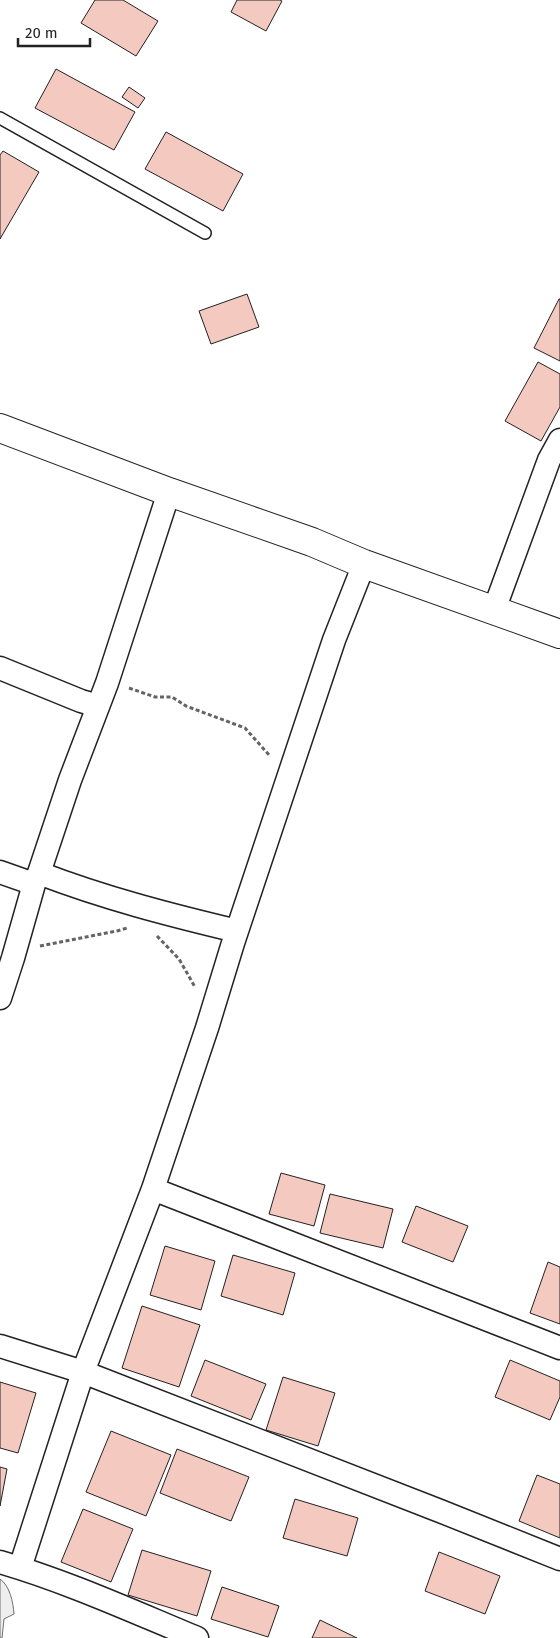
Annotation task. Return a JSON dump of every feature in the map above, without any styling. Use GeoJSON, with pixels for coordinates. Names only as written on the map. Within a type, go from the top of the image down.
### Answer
{"type":"FeatureCollection","features":[{"type":"Feature","properties":{"kind":"main road"},"geometry":{"type":"LineString","coordinates":[[0,428],[169,492],[312,542],[364,564],[560,634]]}},
{"type":"Feature","properties":{"kind":"street"},"geometry":{"type":"LineString","coordinates":[[494,610],[549,460],[560,440]]}},
{"type":"Feature","properties":{"kind":"street"},"geometry":{"type":"LineString","coordinates":[[0,998],[14,958],[37,878],[70,780],[107,683],[169,492]]}},
{"type":"Feature","properties":{"kind":"street"},"geometry":{"type":"LineString","coordinates":[[197,1638],[10,1565],[153,1189],[288,776],[334,640],[364,564]]}},
{"type":"Feature","properties":{"kind":"street"},"geometry":{"type":"LineString","coordinates":[[0,668],[98,706]]}},
{"type":"Feature","properties":{"kind":"street"},"geometry":{"type":"LineString","coordinates":[[0,872],[71,885],[168,915],[237,931]]}},
{"type":"Feature","properties":{"kind":"street"},"geometry":{"type":"LineString","coordinates":[[153,1189],[560,1348]]}},
{"type":"Feature","properties":{"kind":"street"},"geometry":{"type":"LineString","coordinates":[[0,1346],[84,1372],[560,1560]]}},
{"type":"Feature","properties":{"kind":"lane"},"geometry":{"type":"LineString","coordinates":[[0,118],[205,232]]}},
{"type":"Feature","properties":{"kind":"path"},"geometry":{"type":"LineString","coordinates":[[107,683],[155,697],[172,697],[186,706],[245,728],[288,776]]}},
{"type":"Feature","properties":{"kind":"path"},"geometry":{"type":"LineString","coordinates":[[14,958],[28,948],[117,931],[168,915]]}},
{"type":"Feature","properties":{"kind":"path"},"geometry":{"type":"LineString","coordinates":[[152,932],[179,959],[196,990]]}},
{"type":"Feature","properties":{"kind":"shaded area"},"geometry":{"type":"Polygon","coordinates":[[[0,1579],[9,1590],[14,1614],[4,1619],[2,1638],[0,1638],[0,1579]]]}},
{"type":"Feature","properties":{"kind":"building"},"geometry":{"type":"Polygon","coordinates":[[[95,0],[123,0],[158,21],[136,56],[81,23],[95,0]]]}},
{"type":"Feature","properties":{"kind":"building"},"geometry":{"type":"Polygon","coordinates":[[[237,0],[282,1],[266,31],[231,12],[237,0]]]}},
{"type":"Feature","properties":{"kind":"building"},"geometry":{"type":"Polygon","coordinates":[[[56,69],[135,112],[114,150],[35,108],[56,69]]]}},
{"type":"Feature","properties":{"kind":"building"},"geometry":{"type":"Polygon","coordinates":[[[129,87],[145,98],[138,108],[122,97],[129,87]]]}},
{"type":"Feature","properties":{"kind":"building"},"geometry":{"type":"Polygon","coordinates":[[[166,132],[243,174],[223,211],[145,169],[166,132]]]}},
{"type":"Feature","properties":{"kind":"building"},"geometry":{"type":"Polygon","coordinates":[[[3,151],[39,172],[0,239],[0,155],[3,151]]]}},
{"type":"Feature","properties":{"kind":"building"},"geometry":{"type":"Polygon","coordinates":[[[247,294],[259,327],[211,344],[199,311],[247,294]]]}},
{"type":"Feature","properties":{"kind":"building"},"geometry":{"type":"Polygon","coordinates":[[[560,299],[560,361],[534,348],[560,299]]]}},
{"type":"Feature","properties":{"kind":"building"},"geometry":{"type":"Polygon","coordinates":[[[538,362],[560,374],[560,407],[541,441],[505,421],[538,362]]]}},
{"type":"Feature","properties":{"kind":"building"},"geometry":{"type":"Polygon","coordinates":[[[281,1173],[325,1185],[314,1226],[269,1214],[281,1173]]]}},
{"type":"Feature","properties":{"kind":"building"},"geometry":{"type":"Polygon","coordinates":[[[330,1194],[393,1209],[383,1248],[320,1233],[330,1194]]]}},
{"type":"Feature","properties":{"kind":"building"},"geometry":{"type":"Polygon","coordinates":[[[416,1206],[468,1226],[453,1262],[402,1242],[416,1206]]]}},
{"type":"Feature","properties":{"kind":"building"},"geometry":{"type":"Polygon","coordinates":[[[165,1246],[215,1261],[201,1310],[150,1295],[165,1246]]]}},
{"type":"Feature","properties":{"kind":"building"},"geometry":{"type":"Polygon","coordinates":[[[233,1255],[295,1273],[283,1315],[221,1296],[233,1255]]]}},
{"type":"Feature","properties":{"kind":"building"},"geometry":{"type":"Polygon","coordinates":[[[548,1262],[560,1267],[560,1324],[530,1313],[548,1262]]]}},
{"type":"Feature","properties":{"kind":"building"},"geometry":{"type":"Polygon","coordinates":[[[142,1306],[200,1325],[179,1387],[122,1368],[142,1306]]]}},
{"type":"Feature","properties":{"kind":"building"},"geometry":{"type":"Polygon","coordinates":[[[205,1360],[266,1384],[251,1420],[191,1396],[205,1360]]]}},
{"type":"Feature","properties":{"kind":"building"},"geometry":{"type":"Polygon","coordinates":[[[510,1360],[560,1381],[560,1397],[550,1420],[495,1397],[510,1360]]]}},
{"type":"Feature","properties":{"kind":"building"},"geometry":{"type":"Polygon","coordinates":[[[283,1377],[335,1393],[318,1446],[266,1430],[283,1377]]]}},
{"type":"Feature","properties":{"kind":"building"},"geometry":{"type":"Polygon","coordinates":[[[0,1382],[36,1393],[18,1453],[0,1448],[0,1382]]]}},
{"type":"Feature","properties":{"kind":"building"},"geometry":{"type":"Polygon","coordinates":[[[111,1431],[171,1455],[146,1516],[86,1492],[111,1431]]]}},
{"type":"Feature","properties":{"kind":"building"},"geometry":{"type":"Polygon","coordinates":[[[177,1449],[249,1477],[231,1521],[160,1493],[177,1449]]]}},
{"type":"Feature","properties":{"kind":"building"},"geometry":{"type":"Polygon","coordinates":[[[0,1467],[7,1469],[0,1506],[0,1467]]]}},
{"type":"Feature","properties":{"kind":"building"},"geometry":{"type":"Polygon","coordinates":[[[537,1475],[560,1484],[560,1538],[519,1521],[537,1475]]]}},
{"type":"Feature","properties":{"kind":"building"},"geometry":{"type":"Polygon","coordinates":[[[295,1499],[358,1518],[347,1556],[283,1538],[295,1499]]]}},
{"type":"Feature","properties":{"kind":"building"},"geometry":{"type":"Polygon","coordinates":[[[83,1509],[133,1529],[111,1582],[61,1562],[83,1509]]]}},
{"type":"Feature","properties":{"kind":"building"},"geometry":{"type":"Polygon","coordinates":[[[142,1550],[211,1571],[197,1616],[128,1595],[142,1550]]]}},
{"type":"Feature","properties":{"kind":"building"},"geometry":{"type":"Polygon","coordinates":[[[439,1552],[500,1576],[485,1614],[425,1591],[439,1552]]]}},
{"type":"Feature","properties":{"kind":"building"},"geometry":{"type":"Polygon","coordinates":[[[222,1587],[279,1606],[268,1637],[211,1619],[222,1587]]]}},
{"type":"Feature","properties":{"kind":"building"},"geometry":{"type":"Polygon","coordinates":[[[320,1620],[357,1638],[312,1638],[320,1620]]]}}]}
